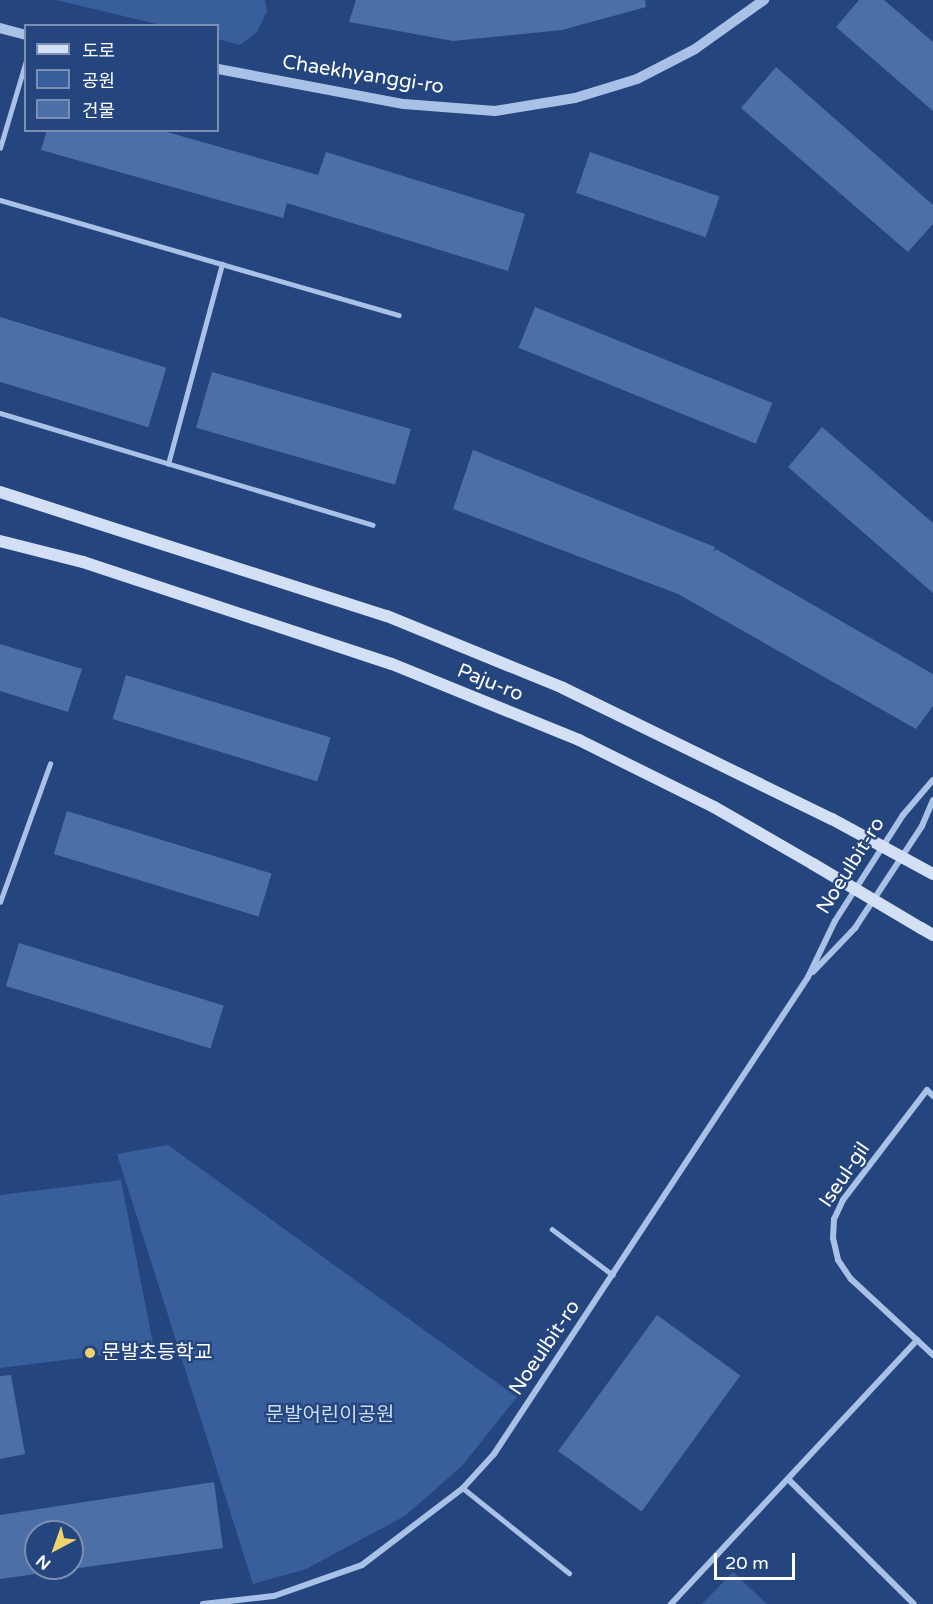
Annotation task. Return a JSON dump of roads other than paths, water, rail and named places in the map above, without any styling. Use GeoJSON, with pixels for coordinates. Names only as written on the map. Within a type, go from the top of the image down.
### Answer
{"type":"FeatureCollection","features":[{"type":"Feature","properties":{"kind":"main road","name":"Paju-ro"},"geometry":{"type":"LineString","coordinates":[[0,492],[387,616],[563,688],[832,819],[933,874]]}},
{"type":"Feature","properties":{"kind":"main road","name":"Paju-ro"},"geometry":{"type":"LineString","coordinates":[[0,540],[83,562],[392,664],[579,740],[714,807],[933,935]]}},
{"type":"Feature","properties":{"kind":"street","name":"Chaekhyanggi-ro"},"geometry":{"type":"LineString","coordinates":[[219,69],[404,104],[495,111],[575,98],[638,79],[695,49],[764,0]]}},
{"type":"Feature","properties":{"kind":"street"},"geometry":{"type":"LineString","coordinates":[[0,28],[24,34]]}},
{"type":"Feature","properties":{"kind":"street","name":"Noeulbit-ro"},"geometry":{"type":"LineString","coordinates":[[203,1604],[274,1596],[339,1576],[409,1533],[463,1488],[494,1454],[808,977],[835,921],[903,815],[933,780]]}},
{"type":"Feature","properties":{"kind":"street","name":"Noeulbit-ro"},"geometry":{"type":"LineString","coordinates":[[808,977],[855,928],[922,826],[933,800]]}},
{"type":"Feature","properties":{"kind":"street","name":"Iseul-gil"},"geometry":{"type":"LineString","coordinates":[[933,1096],[927,1090],[834,1219],[838,1260],[933,1355]]}},
{"type":"Feature","properties":{"kind":"street"},"geometry":{"type":"LineString","coordinates":[[671,1604],[917,1340]]}},
{"type":"Feature","properties":{"kind":"street"},"geometry":{"type":"LineString","coordinates":[[788,1479],[914,1604]]}},
{"type":"Feature","properties":{"kind":"lane"},"geometry":{"type":"LineString","coordinates":[[0,148],[24,68]]}},
{"type":"Feature","properties":{"kind":"lane"},"geometry":{"type":"LineString","coordinates":[[0,200],[399,315]]}},
{"type":"Feature","properties":{"kind":"lane"},"geometry":{"type":"LineString","coordinates":[[168,464],[222,264]]}},
{"type":"Feature","properties":{"kind":"lane"},"geometry":{"type":"LineString","coordinates":[[0,413],[373,525]]}},
{"type":"Feature","properties":{"kind":"lane"},"geometry":{"type":"LineString","coordinates":[[0,902],[50,764]]}},
{"type":"Feature","properties":{"kind":"lane"},"geometry":{"type":"LineString","coordinates":[[552,1229],[613,1275]]}},
{"type":"Feature","properties":{"kind":"lane"},"geometry":{"type":"LineString","coordinates":[[463,1488],[569,1573]]}},
{"type":"Feature","properties":{"kind":"place","name":"문발초등학교"},"geometry":{"type":"Point","coordinates":[90,1353]}},
{"type":"Feature","properties":{"kind":"park label","name":"문발어린이공원"},"geometry":{"type":"Point","coordinates":[330,1415]}}]}
